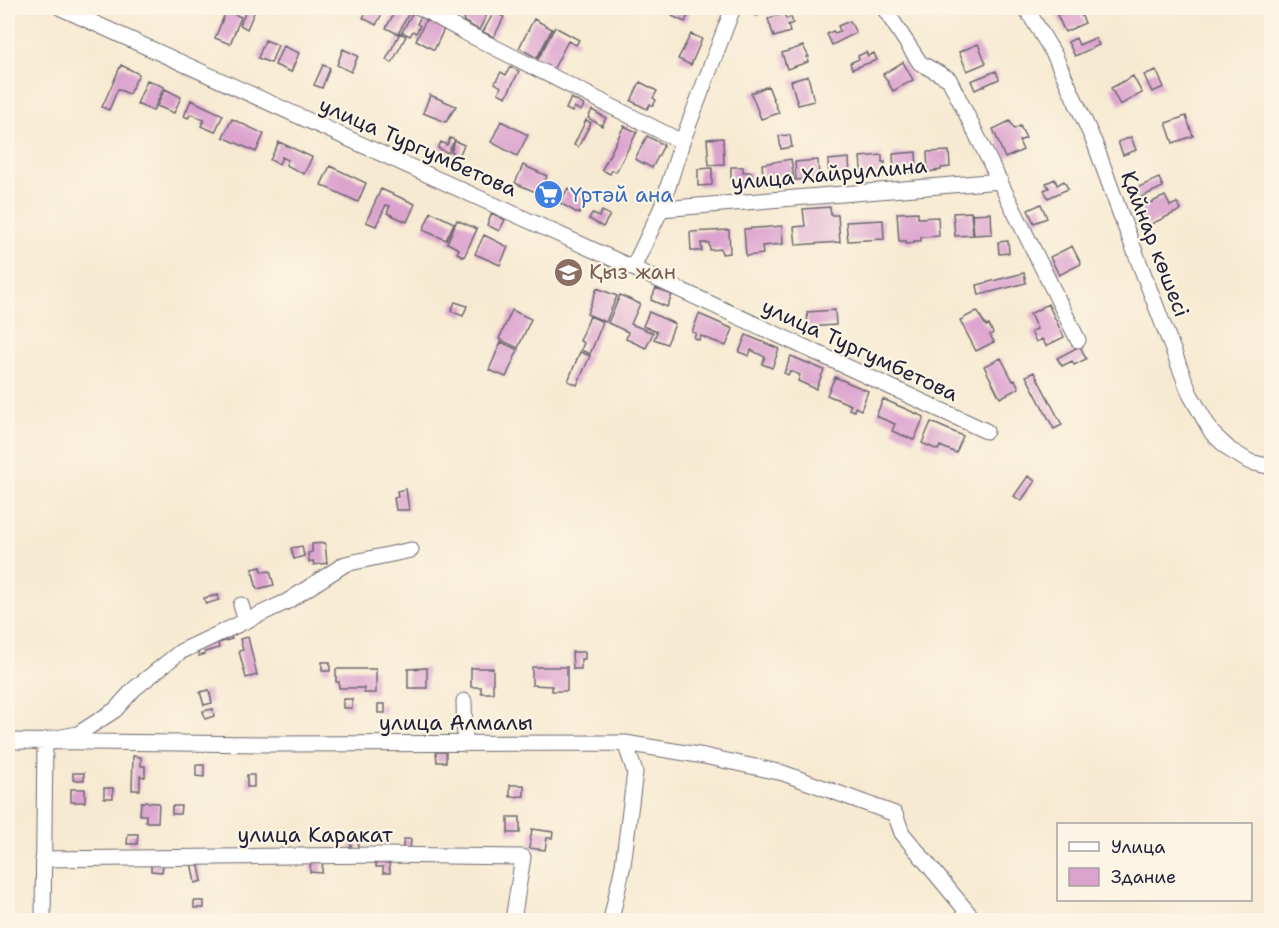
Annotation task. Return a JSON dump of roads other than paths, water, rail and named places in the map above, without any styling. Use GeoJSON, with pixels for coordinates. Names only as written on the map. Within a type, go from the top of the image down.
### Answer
{"type":"FeatureCollection","features":[{"type":"Feature","properties":{"kind":"street","name":"улица Тургумбетова"},"geometry":{"type":"LineString","coordinates":[[61,8],[986,431]]}},
{"type":"Feature","properties":{"kind":"street"},"geometry":{"type":"LineString","coordinates":[[421,8],[682,142]]}},
{"type":"Feature","properties":{"kind":"street"},"geometry":{"type":"LineString","coordinates":[[633,268],[661,209],[682,142],[733,8]]}},
{"type":"Feature","properties":{"kind":"street"},"geometry":{"type":"LineString","coordinates":[[884,8],[920,63],[950,79],[1078,340]]}},
{"type":"Feature","properties":{"kind":"street","name":"Қайнар көшесі"},"geometry":{"type":"LineString","coordinates":[[1026,8],[1055,56],[1095,144],[1190,394],[1212,433],[1230,450],[1250,462],[1272,467]]}},
{"type":"Feature","properties":{"kind":"street","name":"улица Хайруллина"},"geometry":{"type":"LineString","coordinates":[[661,209],[1000,181]]}},
{"type":"Feature","properties":{"kind":"street"},"geometry":{"type":"LineString","coordinates":[[44,921],[45,740],[78,734],[115,710],[134,689],[180,652],[288,602],[345,564],[411,550]]}},
{"type":"Feature","properties":{"kind":"street"},"geometry":{"type":"LineString","coordinates":[[241,605],[246,621]]}},
{"type":"Feature","properties":{"kind":"street"},"geometry":{"type":"LineString","coordinates":[[464,701],[465,744]]}},
{"type":"Feature","properties":{"kind":"street","name":"улица Алмалы"},"geometry":{"type":"LineString","coordinates":[[8,741],[269,744],[625,743],[783,773],[895,814],[902,833],[975,921]]}},
{"type":"Feature","properties":{"kind":"street"},"geometry":{"type":"LineString","coordinates":[[611,921],[623,865],[635,772],[625,743]]}},
{"type":"Feature","properties":{"kind":"street","name":"улица Каракат"},"geometry":{"type":"LineString","coordinates":[[43,859],[383,855],[523,857],[513,921]]}},
{"type":"Feature","properties":{"kind":"place","name":"Үртәй ана"},"geometry":{"type":"Point","coordinates":[549,195]}},
{"type":"Feature","properties":{"kind":"place","name":"Қыз жан"},"geometry":{"type":"Point","coordinates":[568,272]}}]}
